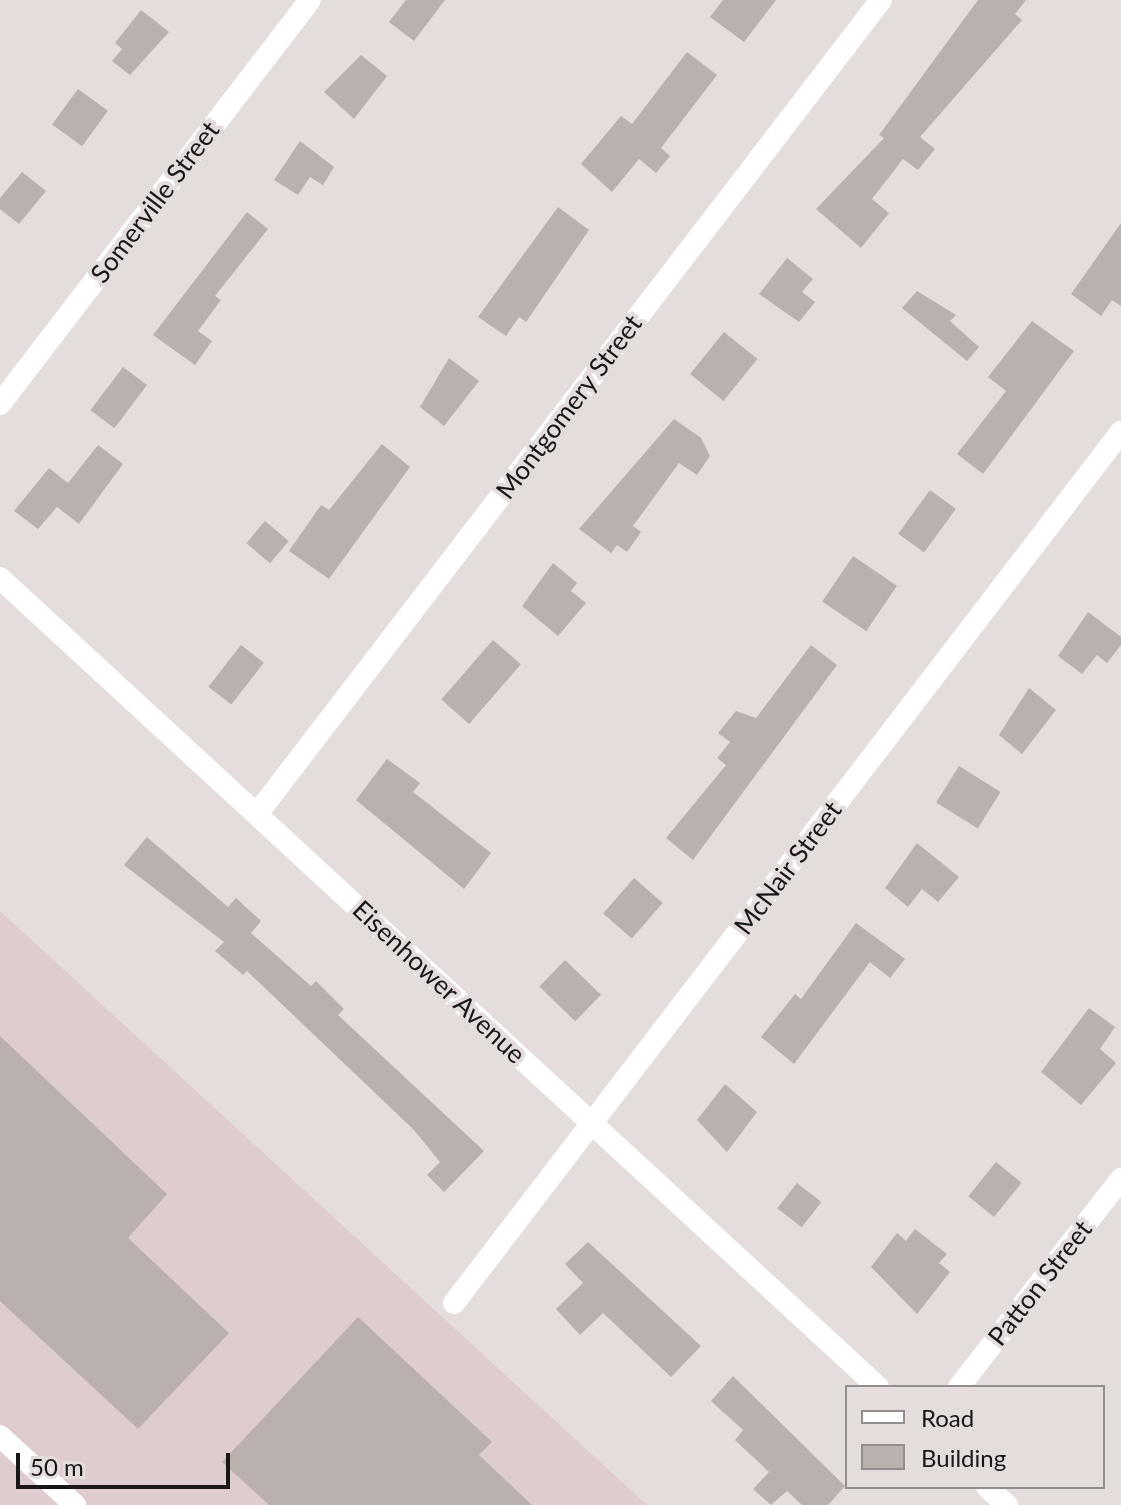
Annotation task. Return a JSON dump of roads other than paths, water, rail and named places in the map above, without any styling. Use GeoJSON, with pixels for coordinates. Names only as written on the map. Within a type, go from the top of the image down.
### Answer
{"type":"FeatureCollection","features":[{"type":"Feature","properties":{"kind":"street","name":"Somerville Street"},"geometry":{"type":"LineString","coordinates":[[0,404],[310,0]]}},
{"type":"Feature","properties":{"kind":"street","name":"Montgomery Street"},"geometry":{"type":"LineString","coordinates":[[257,814],[881,0]]}},
{"type":"Feature","properties":{"kind":"street","name":"McNair Street"},"geometry":{"type":"LineString","coordinates":[[454,1303],[1121,432]]}},
{"type":"Feature","properties":{"kind":"street","name":"Eisenhower Avenue"},"geometry":{"type":"LineString","coordinates":[[0,578],[876,1385]]}},
{"type":"Feature","properties":{"kind":"street","name":"Patton Street"},"geometry":{"type":"LineString","coordinates":[[961,1385],[1121,1179]]}},
{"type":"Feature","properties":{"kind":"street"},"geometry":{"type":"LineString","coordinates":[[0,1436],[75,1505]]}},
{"type":"Feature","properties":{"kind":"street"},"geometry":{"type":"LineString","coordinates":[[989,1489],[1007,1505]]}}]}
